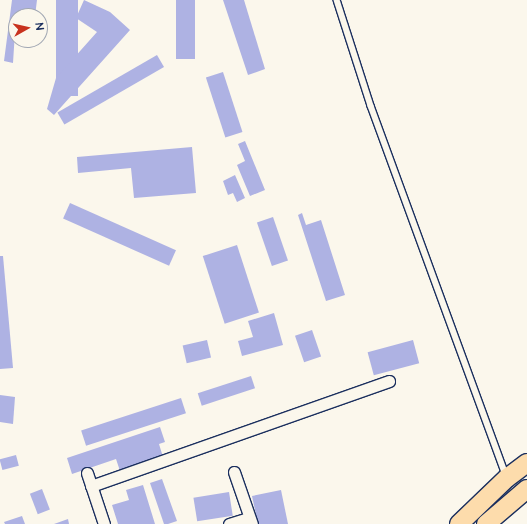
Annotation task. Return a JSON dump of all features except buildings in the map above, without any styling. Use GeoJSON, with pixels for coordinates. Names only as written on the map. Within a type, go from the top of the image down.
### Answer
{"type":"FeatureCollection","features":[{"type":"Feature","properties":{"kind":"highway"},"geometry":{"type":"LineString","coordinates":[[458,524],[507,478],[527,463]]}},
{"type":"Feature","properties":{"kind":"highway"},"geometry":{"type":"LineString","coordinates":[[486,524],[527,489]]}},
{"type":"Feature","properties":{"kind":"street"},"geometry":{"type":"LineString","coordinates":[[91,486],[389,381]]}},
{"type":"Feature","properties":{"kind":"street"},"geometry":{"type":"LineString","coordinates":[[229,524],[250,521],[234,472]]}},
{"type":"Feature","properties":{"kind":"street"},"geometry":{"type":"LineString","coordinates":[[87,473],[104,524]]}},
{"type":"Feature","properties":{"kind":"lane"},"geometry":{"type":"LineString","coordinates":[[337,0],[371,106],[507,478]]}}]}
